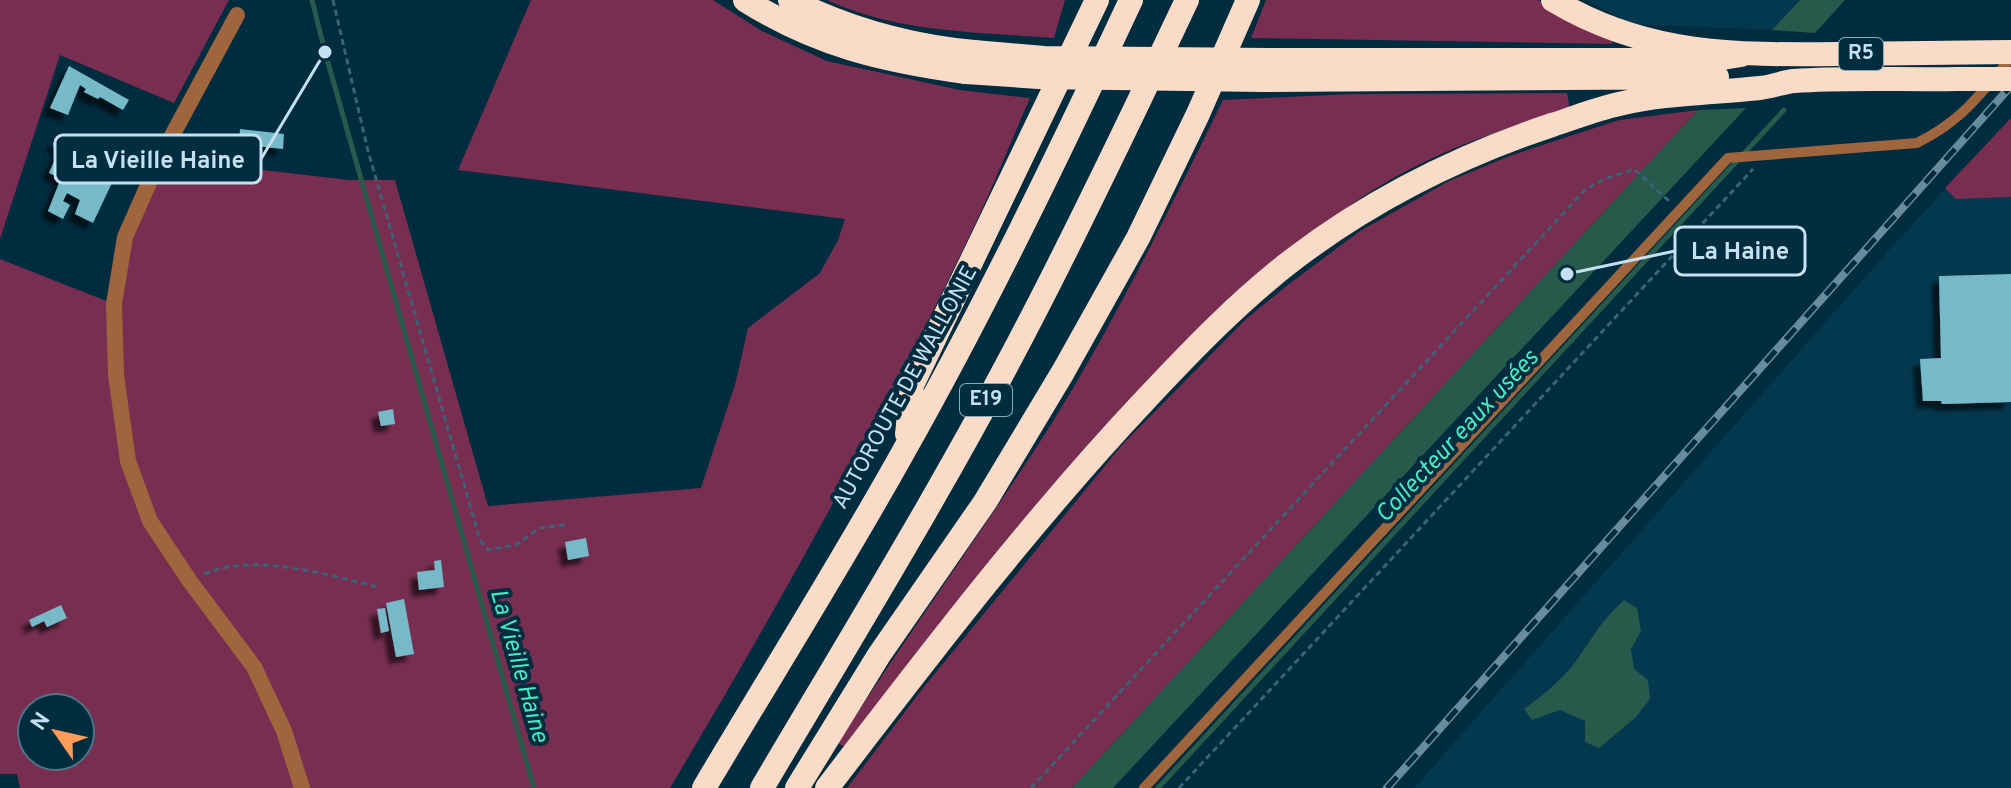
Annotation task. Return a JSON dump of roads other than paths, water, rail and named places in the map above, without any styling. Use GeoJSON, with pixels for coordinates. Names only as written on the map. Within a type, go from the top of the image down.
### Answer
{"type":"FeatureCollection","features":[{"type":"Feature","properties":{"kind":"highway"},"geometry":{"type":"LineString","coordinates":[[745,0],[798,30],[841,48],[889,59],[970,62],[1044,58],[1267,70],[1773,76],[1791,81]]}},
{"type":"Feature","properties":{"kind":"highway"},"geometry":{"type":"LineString","coordinates":[[790,0],[826,18],[937,48],[970,62]]}},
{"type":"Feature","properties":{"kind":"highway"},"geometry":{"type":"LineString","coordinates":[[996,215],[1033,110],[1079,0]]}},
{"type":"Feature","properties":{"kind":"highway"},"geometry":{"type":"LineString","coordinates":[[905,448],[912,385],[1097,0]]}},
{"type":"Feature","properties":{"kind":"highway","name":"AUTOROUTE DE WALLONIE"},"geometry":{"type":"LineString","coordinates":[[704,788],[905,448],[1051,170],[1131,0]]}},
{"type":"Feature","properties":{"kind":"highway","name":"E19"},"geometry":{"type":"LineString","coordinates":[[762,788],[886,578],[1029,323],[1187,0]]}},
{"type":"Feature","properties":{"kind":"highway"},"geometry":{"type":"LineString","coordinates":[[797,788],[879,655],[985,502],[1063,372],[1138,238],[1198,114],[1248,0]]}},
{"type":"Feature","properties":{"kind":"highway"},"geometry":{"type":"LineString","coordinates":[[1553,0],[1633,38],[1741,55]]}},
{"type":"Feature","properties":{"kind":"highway","name":"R5"},"geometry":{"type":"LineString","coordinates":[[1741,55],[1982,52],[2011,55]]}},
{"type":"Feature","properties":{"kind":"highway"},"geometry":{"type":"LineString","coordinates":[[1267,70],[1710,60],[1741,55]]}},
{"type":"Feature","properties":{"kind":"highway","name":"R5"},"geometry":{"type":"LineString","coordinates":[[1791,81],[2011,79]]}},
{"type":"Feature","properties":{"kind":"highway"},"geometry":{"type":"LineString","coordinates":[[827,788],[1057,498],[1116,431],[1173,370],[1293,260],[1357,214],[1405,186],[1464,157],[1513,138],[1620,104],[1700,92],[1763,88],[1791,81]]}},
{"type":"Feature","properties":{"kind":"street"},"geometry":{"type":"LineString","coordinates":[[237,15],[160,158],[125,237],[114,304],[116,375],[128,461],[150,521],[189,580],[254,667],[284,731],[302,788]]}},
{"type":"Feature","properties":{"kind":"lane"},"geometry":{"type":"LineString","coordinates":[[1144,788],[1728,158],[1917,143],[1961,116],[2011,55]]}},
{"type":"Feature","properties":{"kind":"waterway","name":"La Vieille Haine"},"geometry":{"type":"LineString","coordinates":[[312,0],[534,788]]}},
{"type":"Feature","properties":{"kind":"waterway","name":"Collecteur eaux usées"},"geometry":{"type":"LineString","coordinates":[[1158,788],[1784,110]]}},
{"type":"Feature","properties":{"kind":"railway"},"geometry":{"type":"LineString","coordinates":[[1387,788],[2011,86]]}},
{"type":"Feature","properties":{"kind":"place","name":"La Vieille Haine"},"geometry":{"type":"Point","coordinates":[325,52]}},
{"type":"Feature","properties":{"kind":"place","name":"La Haine"},"geometry":{"type":"Point","coordinates":[1567,274]}}]}
